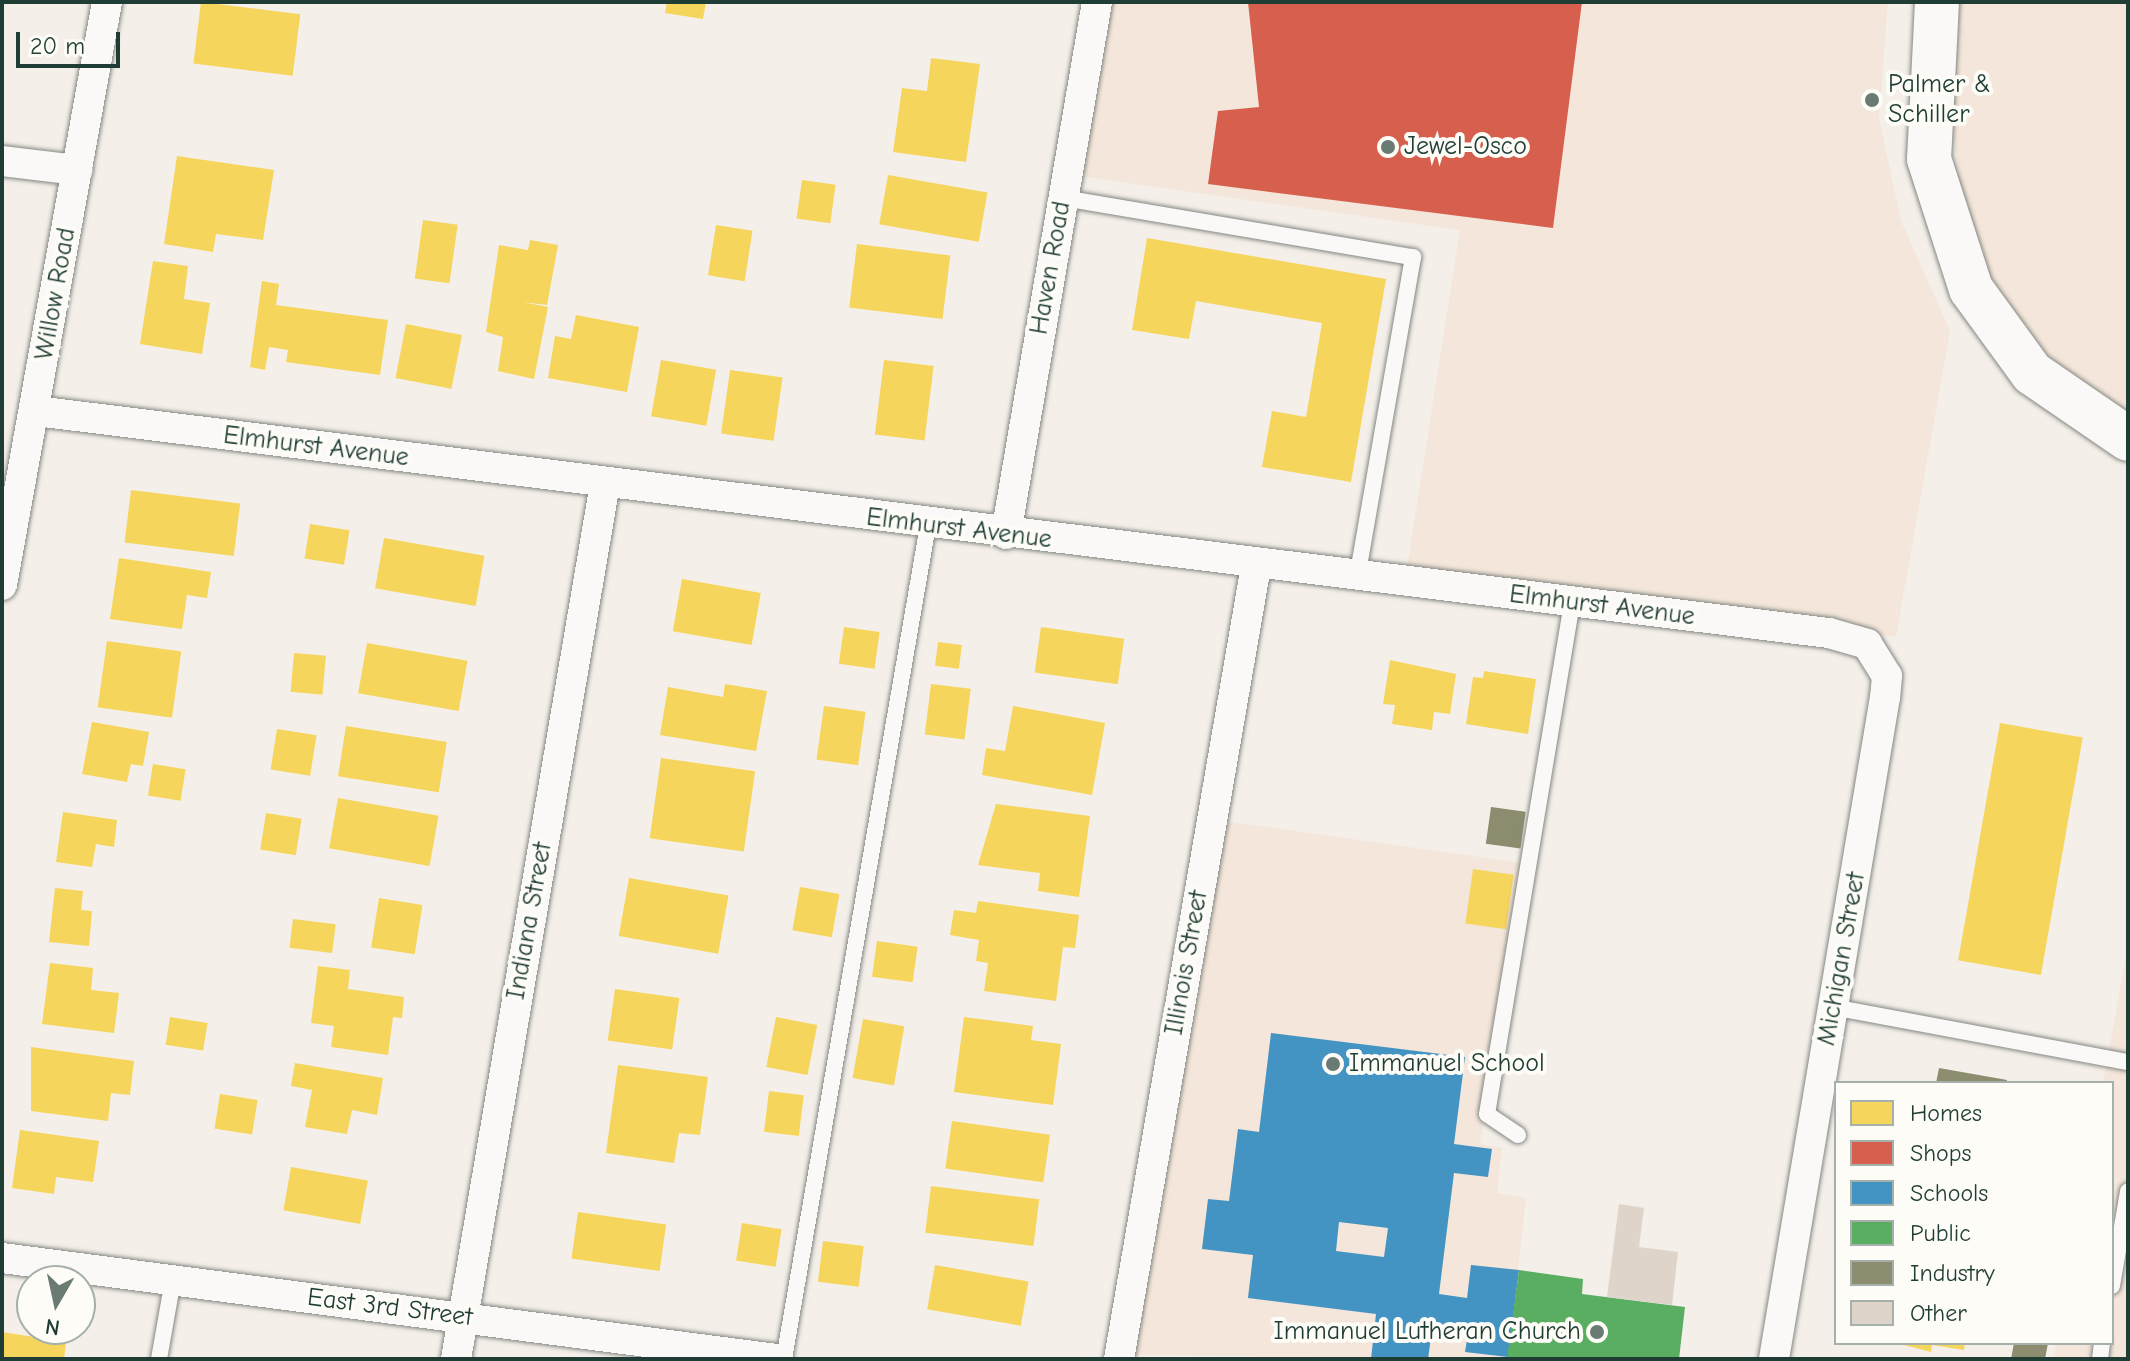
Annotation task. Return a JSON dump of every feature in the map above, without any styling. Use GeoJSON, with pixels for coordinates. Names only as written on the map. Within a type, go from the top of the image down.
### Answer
{"type":"FeatureCollection","features":[{"type":"Feature","properties":{"kind":"main road"},"geometry":{"type":"LineString","coordinates":[[1937,2],[1929,159],[1971,289],[2032,373],[2128,439]]}},
{"type":"Feature","properties":{"kind":"street","name":"Willow Road"},"geometry":{"type":"LineString","coordinates":[[2,585],[36,411],[107,2]]}},
{"type":"Feature","properties":{"kind":"street","name":"Haven Road"},"geometry":{"type":"LineString","coordinates":[[1006,534],[1097,2]]}},
{"type":"Feature","properties":{"kind":"street"},"geometry":{"type":"LineString","coordinates":[[2,161],[77,170]]}},
{"type":"Feature","properties":{"kind":"street","name":"Elmhurst Avenue"},"geometry":{"type":"LineString","coordinates":[[36,411],[1256,566],[1829,633],[1878,654]]}},
{"type":"Feature","properties":{"kind":"street","name":"Indiana Street"},"geometry":{"type":"LineString","coordinates":[[456,1359],[605,484]]}},
{"type":"Feature","properties":{"kind":"street","name":"Illinois Street"},"geometry":{"type":"LineString","coordinates":[[1119,1359],[1256,566]]}},
{"type":"Feature","properties":{"kind":"street","name":"Michigan Street"},"geometry":{"type":"LineString","coordinates":[[1774,1359],[1885,697],[1878,654]]}},
{"type":"Feature","properties":{"kind":"street","name":"East 3rd Street"},"geometry":{"type":"LineString","coordinates":[[2,1258],[777,1359]]}},
{"type":"Feature","properties":{"kind":"lane"},"geometry":{"type":"LineString","coordinates":[[1063,198],[1413,257],[1357,578]]}},
{"type":"Feature","properties":{"kind":"lane"},"geometry":{"type":"LineString","coordinates":[[784,1359],[928,525]]}},
{"type":"Feature","properties":{"kind":"lane"},"geometry":{"type":"LineString","coordinates":[[1518,1135],[1487,1114],[1572,603]]}},
{"type":"Feature","properties":{"kind":"lane"},"geometry":{"type":"LineString","coordinates":[[1833,1007],[2128,1062]]}},
{"type":"Feature","properties":{"kind":"lane"},"geometry":{"type":"LineString","coordinates":[[2114,1274],[2128,1191]]}},
{"type":"Feature","properties":{"kind":"lane"},"geometry":{"type":"LineString","coordinates":[[159,1359],[173,1280]]}},
{"type":"Feature","properties":{"kind":"shaded area"},"geometry":{"type":"Polygon","coordinates":[[[1109,2],[1888,2],[1879,118],[1901,221],[1950,331],[1896,637],[1407,568],[1460,230],[1078,176],[1109,2]]]}},
{"type":"Feature","properties":{"kind":"shaded area"},"geometry":{"type":"Polygon","coordinates":[[[1960,2],[2128,2],[2128,417],[2104,406],[2014,324],[1963,219],[1948,81],[1960,2]]]}},
{"type":"Feature","properties":{"kind":"shaded area","name":"Immanuel School"},"geometry":{"type":"Polygon","coordinates":[[[1216,820],[1522,863],[1480,1144],[1502,1148],[1497,1193],[1526,1198],[1508,1359],[1125,1355],[1216,820]]]}},
{"type":"Feature","properties":{"kind":"shaded area"},"geometry":{"type":"Polygon","coordinates":[[[2128,944],[2128,1359],[2054,1359],[2056,1345],[2114,1345],[2114,1081],[2103,1081],[2128,944]]]}},
{"type":"Feature","properties":{"kind":"building: Homes"},"geometry":{"type":"Polygon","coordinates":[[[201,2],[300,14],[293,76],[193,64],[201,2]]]}},
{"type":"Feature","properties":{"kind":"building: Homes"},"geometry":{"type":"Polygon","coordinates":[[[667,2],[706,2],[703,19],[665,13],[667,2]]]}},
{"type":"Feature","properties":{"kind":"building: Homes"},"geometry":{"type":"Polygon","coordinates":[[[931,58],[980,64],[966,162],[893,152],[902,88],[927,91],[931,58]]]}},
{"type":"Feature","properties":{"kind":"building: Homes"},"geometry":{"type":"Polygon","coordinates":[[[177,156],[274,170],[263,240],[216,234],[213,252],[164,244],[177,156]]]}},
{"type":"Feature","properties":{"kind":"building: Homes"},"geometry":{"type":"Polygon","coordinates":[[[888,175],[987,193],[979,242],[879,224],[888,175]]]}},
{"type":"Feature","properties":{"kind":"building: Homes"},"geometry":{"type":"Polygon","coordinates":[[[802,180],[836,185],[830,223],[797,219],[802,180]]]}},
{"type":"Feature","properties":{"kind":"building: Homes"},"geometry":{"type":"Polygon","coordinates":[[[423,220],[458,225],[449,283],[415,278],[423,220]]]}},
{"type":"Feature","properties":{"kind":"building: Homes"},"geometry":{"type":"Polygon","coordinates":[[[716,225],[753,231],[745,281],[708,275],[716,225]]]}},
{"type":"Feature","properties":{"kind":"building: Homes"},"geometry":{"type":"Polygon","coordinates":[[[1147,238],[1386,279],[1351,482],[1262,467],[1272,411],[1306,417],[1322,323],[1196,301],[1189,339],[1132,330],[1147,238]]]}},
{"type":"Feature","properties":{"kind":"building: Homes"},"geometry":{"type":"Polygon","coordinates":[[[530,240],[558,245],[547,305],[523,302],[548,307],[534,379],[498,371],[503,337],[486,332],[499,245],[528,250],[530,240]]]}},
{"type":"Feature","properties":{"kind":"building: Homes"},"geometry":{"type":"Polygon","coordinates":[[[857,244],[950,255],[942,319],[849,308],[857,244]]]}},
{"type":"Feature","properties":{"kind":"building: Homes"},"geometry":{"type":"Polygon","coordinates":[[[153,261],[188,266],[184,299],[210,303],[202,354],[140,344],[153,261]]]}},
{"type":"Feature","properties":{"kind":"building: Homes"},"geometry":{"type":"Polygon","coordinates":[[[262,281],[279,284],[276,305],[388,320],[380,375],[286,362],[288,350],[269,347],[265,370],[250,367],[262,281]]]}},
{"type":"Feature","properties":{"kind":"building: Homes"},"geometry":{"type":"Polygon","coordinates":[[[576,315],[639,327],[627,392],[548,378],[555,336],[571,339],[576,315]]]}},
{"type":"Feature","properties":{"kind":"building: Homes"},"geometry":{"type":"Polygon","coordinates":[[[406,324],[462,335],[451,389],[396,378],[406,324]]]}},
{"type":"Feature","properties":{"kind":"building: Homes"},"geometry":{"type":"Polygon","coordinates":[[[661,360],[716,370],[706,426],[651,416],[661,360]]]}},
{"type":"Feature","properties":{"kind":"building: Homes"},"geometry":{"type":"Polygon","coordinates":[[[884,360],[934,366],[924,441],[875,434],[884,360]]]}},
{"type":"Feature","properties":{"kind":"building: Homes"},"geometry":{"type":"Polygon","coordinates":[[[730,370],[782,377],[774,441],[721,433],[730,370]]]}},
{"type":"Feature","properties":{"kind":"building: Homes"},"geometry":{"type":"Polygon","coordinates":[[[131,490],[240,503],[234,556],[125,543],[131,490]]]}},
{"type":"Feature","properties":{"kind":"building: Homes"},"geometry":{"type":"Polygon","coordinates":[[[310,524],[350,530],[344,565],[305,559],[310,524]]]}},
{"type":"Feature","properties":{"kind":"building: Homes"},"geometry":{"type":"Polygon","coordinates":[[[384,538],[484,556],[476,606],[375,588],[384,538]]]}},
{"type":"Feature","properties":{"kind":"building: Homes"},"geometry":{"type":"Polygon","coordinates":[[[119,558],[211,572],[207,598],[187,595],[182,629],[110,619],[119,558]]]}},
{"type":"Feature","properties":{"kind":"building: Homes"},"geometry":{"type":"Polygon","coordinates":[[[682,579],[761,593],[752,645],[673,631],[682,579]]]}},
{"type":"Feature","properties":{"kind":"building: Homes"},"geometry":{"type":"Polygon","coordinates":[[[844,627],[880,632],[875,669],[839,664],[844,627]]]}},
{"type":"Feature","properties":{"kind":"building: Homes"},"geometry":{"type":"Polygon","coordinates":[[[1041,627],[1124,639],[1118,684],[1035,673],[1041,627]]]}},
{"type":"Feature","properties":{"kind":"building: Homes"},"geometry":{"type":"Polygon","coordinates":[[[107,641],[181,651],[172,718],[98,707],[107,641]]]}},
{"type":"Feature","properties":{"kind":"building: Homes"},"geometry":{"type":"Polygon","coordinates":[[[938,642],[962,645],[959,669],[935,666],[938,642]]]}},
{"type":"Feature","properties":{"kind":"building: Homes"},"geometry":{"type":"Polygon","coordinates":[[[367,643],[467,661],[459,711],[358,693],[367,643]]]}},
{"type":"Feature","properties":{"kind":"building: Homes"},"geometry":{"type":"Polygon","coordinates":[[[294,653],[326,656],[322,695],[291,692],[294,653]]]}},
{"type":"Feature","properties":{"kind":"building: Homes"},"geometry":{"type":"Polygon","coordinates":[[[1390,660],[1456,674],[1450,714],[1434,712],[1432,730],[1392,724],[1395,705],[1383,704],[1390,660]]]}},
{"type":"Feature","properties":{"kind":"building: Homes"},"geometry":{"type":"Polygon","coordinates":[[[1484,671],[1536,679],[1528,734],[1466,724],[1473,677],[1483,678],[1484,671]]]}},
{"type":"Feature","properties":{"kind":"building: Homes"},"geometry":{"type":"Polygon","coordinates":[[[725,684],[767,691],[756,751],[660,735],[668,687],[723,697],[725,684]]]}},
{"type":"Feature","properties":{"kind":"building: Homes"},"geometry":{"type":"Polygon","coordinates":[[[931,684],[971,689],[964,739],[925,735],[931,684]]]}},
{"type":"Feature","properties":{"kind":"building: Homes"},"geometry":{"type":"Polygon","coordinates":[[[824,706],[866,712],[858,765],[816,759],[824,706]]]}},
{"type":"Feature","properties":{"kind":"building: Homes"},"geometry":{"type":"Polygon","coordinates":[[[1013,706],[1105,723],[1092,795],[982,775],[986,748],[1005,751],[1013,706]]]}},
{"type":"Feature","properties":{"kind":"building: Homes"},"geometry":{"type":"Polygon","coordinates":[[[92,722],[149,732],[143,766],[131,764],[127,782],[82,774],[92,722]]]}},
{"type":"Feature","properties":{"kind":"building: Homes"},"geometry":{"type":"Polygon","coordinates":[[[2000,723],[2083,738],[2041,975],[1958,960],[2000,723]]]}},
{"type":"Feature","properties":{"kind":"building: Homes"},"geometry":{"type":"Polygon","coordinates":[[[346,726],[447,742],[439,792],[338,776],[346,726]]]}},
{"type":"Feature","properties":{"kind":"building: Homes"},"geometry":{"type":"Polygon","coordinates":[[[277,729],[317,735],[310,776],[271,769],[277,729]]]}},
{"type":"Feature","properties":{"kind":"building: Homes"},"geometry":{"type":"Polygon","coordinates":[[[661,758],[755,771],[744,851],[650,838],[661,758]]]}},
{"type":"Feature","properties":{"kind":"building: Homes"},"geometry":{"type":"Polygon","coordinates":[[[153,764],[186,769],[181,801],[148,796],[153,764]]]}},
{"type":"Feature","properties":{"kind":"building: Homes"},"geometry":{"type":"Polygon","coordinates":[[[338,798],[438,816],[430,866],[329,848],[338,798]]]}},
{"type":"Feature","properties":{"kind":"building: Homes"},"geometry":{"type":"Polygon","coordinates":[[[996,804],[1090,816],[1079,897],[1038,891],[1040,873],[978,865],[996,804]]]}},
{"type":"Feature","properties":{"kind":"building: Homes"},"geometry":{"type":"Polygon","coordinates":[[[63,812],[117,820],[114,847],[96,844],[92,867],[56,862],[63,812]]]}},
{"type":"Feature","properties":{"kind":"building: Homes"},"geometry":{"type":"Polygon","coordinates":[[[266,813],[302,819],[296,855],[260,850],[266,813]]]}},
{"type":"Feature","properties":{"kind":"building: Homes"},"geometry":{"type":"Polygon","coordinates":[[[1473,869],[1514,875],[1506,929],[1465,923],[1473,869]]]}},
{"type":"Feature","properties":{"kind":"building: Homes"},"geometry":{"type":"Polygon","coordinates":[[[629,878],[728,896],[718,954],[619,936],[629,878]]]}},
{"type":"Feature","properties":{"kind":"building: Homes"},"geometry":{"type":"Polygon","coordinates":[[[800,887],[839,894],[832,937],[792,930],[800,887]]]}},
{"type":"Feature","properties":{"kind":"building: Homes"},"geometry":{"type":"Polygon","coordinates":[[[55,888],[83,891],[81,910],[92,911],[89,946],[49,942],[55,888]]]}},
{"type":"Feature","properties":{"kind":"building: Homes"},"geometry":{"type":"Polygon","coordinates":[[[379,898],[422,905],[415,954],[371,947],[379,898]]]}},
{"type":"Feature","properties":{"kind":"building: Homes"},"geometry":{"type":"Polygon","coordinates":[[[978,901],[1079,915],[1075,948],[1063,947],[1056,1001],[984,991],[988,963],[976,961],[979,940],[950,935],[954,910],[976,913],[978,901]]]}},
{"type":"Feature","properties":{"kind":"building: Homes"},"geometry":{"type":"Polygon","coordinates":[[[293,919],[336,924],[332,953],[289,948],[293,919]]]}},
{"type":"Feature","properties":{"kind":"building: Homes"},"geometry":{"type":"Polygon","coordinates":[[[877,941],[918,947],[913,982],[872,977],[877,941]]]}},
{"type":"Feature","properties":{"kind":"building: Homes"},"geometry":{"type":"Polygon","coordinates":[[[50,963],[93,968],[91,990],[119,993],[114,1033],[42,1024],[50,963]]]}},
{"type":"Feature","properties":{"kind":"building: Homes"},"geometry":{"type":"Polygon","coordinates":[[[318,966],[350,970],[348,989],[404,997],[402,1018],[393,1017],[388,1055],[331,1047],[334,1026],[311,1023],[318,966]]]}},
{"type":"Feature","properties":{"kind":"building: Homes"},"geometry":{"type":"Polygon","coordinates":[[[615,989],[679,998],[672,1050],[608,1040],[615,989]]]}},
{"type":"Feature","properties":{"kind":"building: Homes"},"geometry":{"type":"Polygon","coordinates":[[[170,1017],[208,1023],[203,1051],[166,1045],[170,1017]]]}},
{"type":"Feature","properties":{"kind":"building: Homes"},"geometry":{"type":"Polygon","coordinates":[[[776,1017],[817,1025],[807,1075],[766,1067],[776,1017]]]}},
{"type":"Feature","properties":{"kind":"building: Homes"},"geometry":{"type":"Polygon","coordinates":[[[964,1017],[1033,1026],[1031,1040],[1061,1044],[1053,1105],[954,1092],[964,1017]]]}},
{"type":"Feature","properties":{"kind":"building: Homes"},"geometry":{"type":"Polygon","coordinates":[[[863,1019],[904,1026],[894,1085],[853,1078],[863,1019]]]}},
{"type":"Feature","properties":{"kind":"building: Homes"},"geometry":{"type":"Polygon","coordinates":[[[31,1047],[134,1061],[130,1095],[111,1093],[108,1121],[31,1111],[31,1047]]]}},
{"type":"Feature","properties":{"kind":"building: Homes"},"geometry":{"type":"Polygon","coordinates":[[[295,1063],[383,1078],[377,1115],[352,1110],[347,1134],[305,1127],[312,1090],[291,1086],[295,1063]]]}},
{"type":"Feature","properties":{"kind":"building: Homes"},"geometry":{"type":"Polygon","coordinates":[[[618,1065],[708,1077],[700,1135],[679,1133],[674,1163],[606,1153],[618,1065]]]}},
{"type":"Feature","properties":{"kind":"building: Homes"},"geometry":{"type":"Polygon","coordinates":[[[769,1091],[804,1095],[799,1136],[764,1132],[769,1091]]]}},
{"type":"Feature","properties":{"kind":"building: Homes"},"geometry":{"type":"Polygon","coordinates":[[[220,1094],[258,1100],[252,1135],[215,1129],[220,1094]]]}},
{"type":"Feature","properties":{"kind":"building: Homes"},"geometry":{"type":"Polygon","coordinates":[[[952,1121],[1050,1135],[1043,1182],[945,1169],[952,1121]]]}},
{"type":"Feature","properties":{"kind":"building: Homes"},"geometry":{"type":"Polygon","coordinates":[[[20,1130],[99,1141],[93,1182],[56,1177],[54,1194],[12,1188],[20,1130]]]}},
{"type":"Feature","properties":{"kind":"building: Homes"},"geometry":{"type":"Polygon","coordinates":[[[291,1167],[368,1181],[360,1224],[283,1210],[291,1167]]]}},
{"type":"Feature","properties":{"kind":"building: Homes"},"geometry":{"type":"Polygon","coordinates":[[[931,1186],[1039,1199],[1033,1246],[925,1233],[931,1186]]]}},
{"type":"Feature","properties":{"kind":"building: Homes"},"geometry":{"type":"Polygon","coordinates":[[[578,1212],[666,1224],[660,1271],[571,1259],[578,1212]]]}},
{"type":"Feature","properties":{"kind":"building: Homes"},"geometry":{"type":"Polygon","coordinates":[[[742,1223],[782,1229],[776,1267],[736,1261],[742,1223]]]}},
{"type":"Feature","properties":{"kind":"building: Homes"},"geometry":{"type":"Polygon","coordinates":[[[823,1241],[864,1246],[859,1287],[818,1282],[823,1241]]]}},
{"type":"Feature","properties":{"kind":"building: Homes"},"geometry":{"type":"Polygon","coordinates":[[[935,1265],[1029,1281],[1021,1326],[927,1309],[935,1265]]]}},
{"type":"Feature","properties":{"kind":"building: Homes"},"geometry":{"type":"Polygon","coordinates":[[[2,1332],[16,1334],[16,1345],[66,1345],[64,1359],[2,1359],[2,1332]]]}},
{"type":"Feature","properties":{"kind":"building: Homes"},"geometry":{"type":"Polygon","coordinates":[[[1904,1345],[1932,1345],[1931,1352],[1904,1345]]]}},
{"type":"Feature","properties":{"kind":"building: Homes"},"geometry":{"type":"Polygon","coordinates":[[[1932,1345],[1965,1345],[1964,1350],[1932,1345]]]}},
{"type":"Feature","properties":{"kind":"building: Shops","name":"Jewel-Osco"},"geometry":{"type":"Polygon","coordinates":[[[1248,2],[1582,2],[1553,228],[1208,184],[1218,111],[1259,107],[1248,2]]]}},
{"type":"Feature","properties":{"kind":"building: Schools"},"geometry":{"type":"Polygon","coordinates":[[[1271,1033],[1465,1057],[1454,1144],[1492,1149],[1488,1177],[1454,1173],[1439,1294],[1467,1298],[1471,1265],[1519,1270],[1508,1357],[1465,1352],[1468,1334],[1432,1330],[1428,1359],[1371,1359],[1376,1314],[1248,1298],[1253,1255],[1202,1249],[1208,1199],[1229,1201],[1238,1129],[1259,1132],[1271,1033]],[[1339,1222],[1336,1251],[1384,1257],[1388,1228],[1339,1222]]]}},
{"type":"Feature","properties":{"kind":"building: Public","name":"Immanuel Lutheran Church"},"geometry":{"type":"Polygon","coordinates":[[[1519,1270],[1583,1279],[1582,1294],[1685,1307],[1679,1359],[1507,1359],[1519,1270]]]}},
{"type":"Feature","properties":{"kind":"building: Industry"},"geometry":{"type":"Polygon","coordinates":[[[1491,807],[1526,812],[1521,849],[1486,844],[1491,807]]]}},
{"type":"Feature","properties":{"kind":"building: Industry"},"geometry":{"type":"Polygon","coordinates":[[[1939,1068],[2007,1080],[2007,1081],[1936,1081],[1939,1068]]]}},
{"type":"Feature","properties":{"kind":"building: Industry"},"geometry":{"type":"Polygon","coordinates":[[[2014,1345],[2048,1345],[2045,1359],[2011,1359],[2014,1345]]]}},
{"type":"Feature","properties":{"kind":"building: Other"},"geometry":{"type":"Polygon","coordinates":[[[1619,1204],[1644,1208],[1639,1247],[1678,1252],[1672,1305],[1607,1297],[1619,1204]]]}},
{"type":"Feature","properties":{"kind":"place","name":"Palmer & Schiller"},"geometry":{"type":"Point","coordinates":[1872,100]}},
{"type":"Feature","properties":{"kind":"place","name":"Jewel-Osco"},"geometry":{"type":"Point","coordinates":[1388,147]}},
{"type":"Feature","properties":{"kind":"place","name":"Immanuel School"},"geometry":{"type":"Point","coordinates":[1333,1064]}},
{"type":"Feature","properties":{"kind":"place","name":"Immanuel Lutheran Church"},"geometry":{"type":"Point","coordinates":[1597,1332]}}]}
